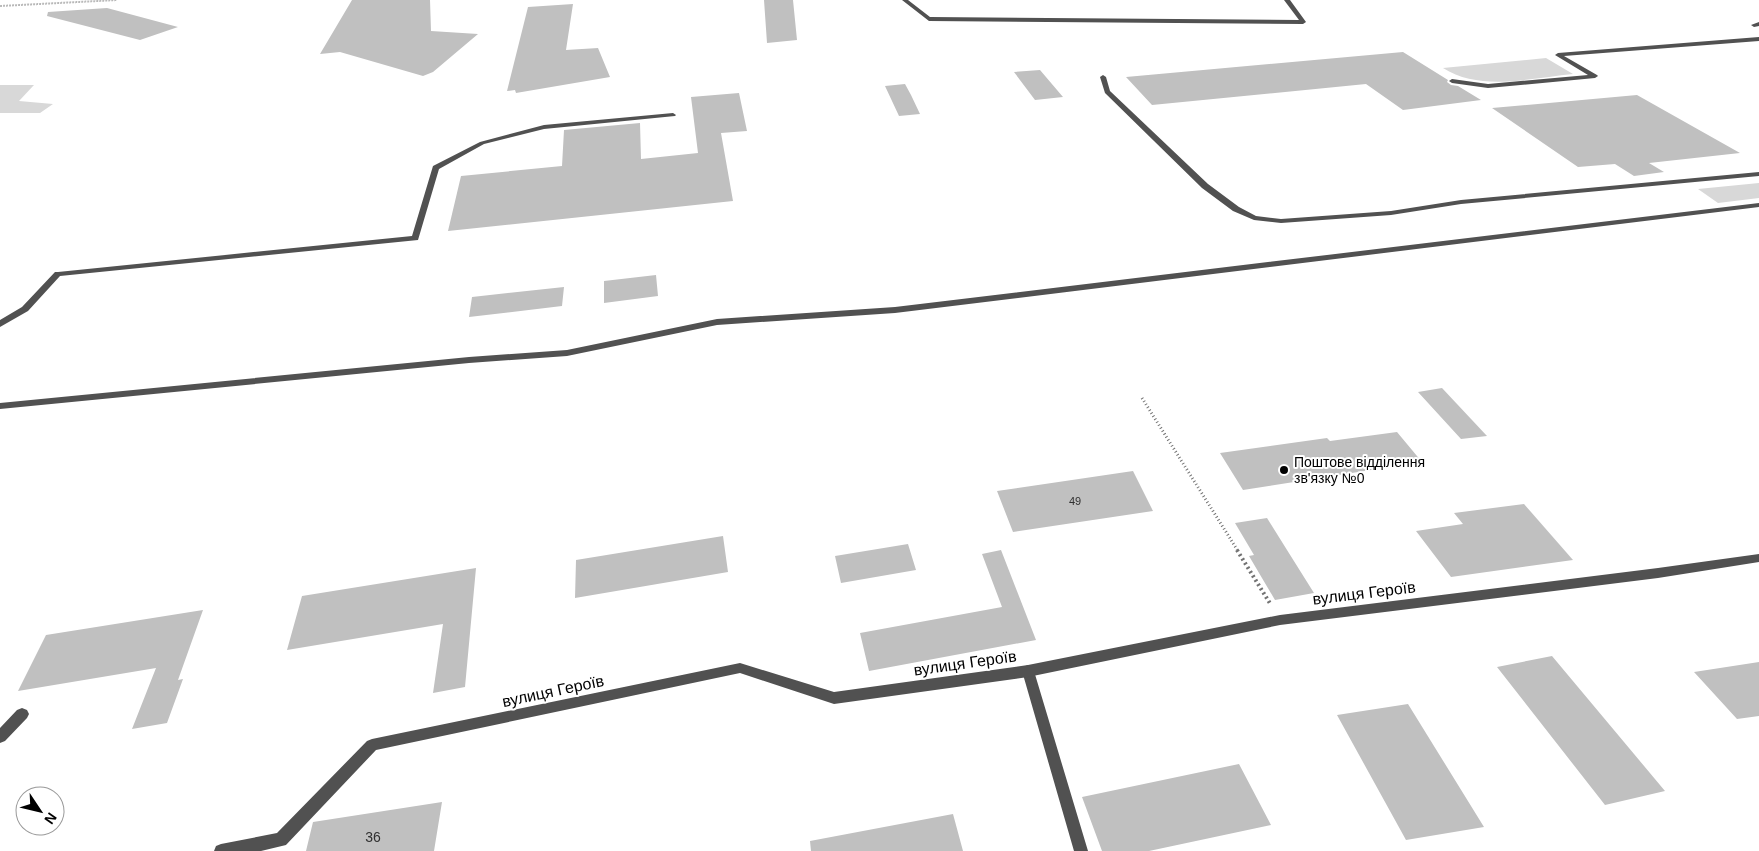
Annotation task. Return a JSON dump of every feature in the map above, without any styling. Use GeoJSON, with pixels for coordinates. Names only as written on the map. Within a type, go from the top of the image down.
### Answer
{"type":"FeatureCollection","features":[{"type":"Feature","properties":{"kind":"street"},"geometry":{"type":"LineString","coordinates":[[905,0],[929,19],[1303,22],[1287,0]]}},
{"type":"Feature","properties":{"kind":"street"},"geometry":{"type":"LineString","coordinates":[[1452,81],[1488,86],[1595,76],[1558,55],[1759,39]]}},
{"type":"Feature","properties":{"kind":"street"},"geometry":{"type":"LineString","coordinates":[[1103,77],[1107,92],[1206,186],[1236,210],[1254,218],[1281,221],[1391,213],[1461,202],[1759,174]]}},
{"type":"Feature","properties":{"kind":"street"},"geometry":{"type":"LineString","coordinates":[[0,324],[25,309],[58,274],[415,238],[436,168],[482,143],[544,128],[673,115]]}},
{"type":"Feature","properties":{"kind":"street"},"geometry":{"type":"LineString","coordinates":[[0,406],[469,360],[567,353],[717,322],[895,310],[1759,205]]}},
{"type":"Feature","properties":{"kind":"street","name":"вулиця Героїв"},"geometry":{"type":"LineString","coordinates":[[221,851],[279,845],[372,745],[740,668],[834,698],[1028,671],[1280,620],[1648,574],[1759,558]]}},
{"type":"Feature","properties":{"kind":"street"},"geometry":{"type":"LineString","coordinates":[[1028,671],[1081,851]]}},
{"type":"Feature","properties":{"kind":"street"},"geometry":{"type":"LineString","coordinates":[[0,737],[22,714]]}},
{"type":"Feature","properties":{"kind":"path"},"geometry":{"type":"LineString","coordinates":[[0,6],[117,0]]}},
{"type":"Feature","properties":{"kind":"path"},"geometry":{"type":"LineString","coordinates":[[1142,398],[1280,620]]}},
{"type":"Feature","properties":{"kind":"shaded area"},"geometry":{"type":"Polygon","coordinates":[[[1546,58],[1573,74],[1489,82],[1473,80],[1443,68],[1546,58]]]}},
{"type":"Feature","properties":{"kind":"shaded area"},"geometry":{"type":"Polygon","coordinates":[[[0,85],[34,85],[19,101],[53,104],[40,113],[0,113],[0,85]]]}},
{"type":"Feature","properties":{"kind":"shaded area"},"geometry":{"type":"Polygon","coordinates":[[[1759,183],[1759,198],[1718,203],[1698,189],[1759,183]]]}},
{"type":"Feature","properties":{"kind":"building"},"geometry":{"type":"Polygon","coordinates":[[[352,0],[430,0],[431,31],[478,34],[433,72],[423,76],[340,52],[320,54],[352,0]]]}},
{"type":"Feature","properties":{"kind":"building"},"geometry":{"type":"Polygon","coordinates":[[[764,0],[793,0],[797,40],[767,43],[764,0]]]}},
{"type":"Feature","properties":{"kind":"building"},"geometry":{"type":"Polygon","coordinates":[[[573,4],[566,50],[598,48],[610,77],[516,93],[515,90],[507,91],[528,7],[573,4]]]}},
{"type":"Feature","properties":{"kind":"building"},"geometry":{"type":"Polygon","coordinates":[[[107,8],[178,27],[140,40],[47,16],[48,12],[107,8]]]}},
{"type":"Feature","properties":{"kind":"building"},"geometry":{"type":"Polygon","coordinates":[[[1403,52],[1448,80],[1447,82],[1451,85],[1458,86],[1481,100],[1403,110],[1366,84],[1152,105],[1126,77],[1403,52]]]}},
{"type":"Feature","properties":{"kind":"building"},"geometry":{"type":"Polygon","coordinates":[[[1040,70],[1063,97],[1035,100],[1014,72],[1040,70]]]}},
{"type":"Feature","properties":{"kind":"building"},"geometry":{"type":"Polygon","coordinates":[[[905,84],[920,114],[899,116],[885,86],[905,84]]]}},
{"type":"Feature","properties":{"kind":"building"},"geometry":{"type":"Polygon","coordinates":[[[739,93],[747,131],[721,133],[733,201],[448,231],[461,176],[562,166],[564,130],[640,123],[641,159],[698,153],[691,97],[739,93]]]}},
{"type":"Feature","properties":{"kind":"building"},"geometry":{"type":"Polygon","coordinates":[[[1637,95],[1740,153],[1649,163],[1664,172],[1634,176],[1615,164],[1578,167],[1492,108],[1637,95]]]}},
{"type":"Feature","properties":{"kind":"building"},"geometry":{"type":"Polygon","coordinates":[[[656,275],[658,296],[604,303],[604,281],[656,275]]]}},
{"type":"Feature","properties":{"kind":"building"},"geometry":{"type":"Polygon","coordinates":[[[564,287],[562,306],[469,317],[472,297],[564,287]]]}},
{"type":"Feature","properties":{"kind":"building"},"geometry":{"type":"Polygon","coordinates":[[[1442,388],[1487,436],[1461,439],[1418,392],[1442,388]]]}},
{"type":"Feature","properties":{"kind":"building"},"geometry":{"type":"Polygon","coordinates":[[[1397,432],[1422,462],[1243,490],[1220,453],[1327,438],[1330,441],[1397,432]]]}},
{"type":"Feature","properties":{"kind":"building"},"geometry":{"type":"Polygon","coordinates":[[[1133,471],[1153,511],[1013,532],[997,491],[1133,471]]]}},
{"type":"Feature","properties":{"kind":"building"},"geometry":{"type":"Polygon","coordinates":[[[1524,504],[1573,560],[1451,577],[1416,531],[1463,524],[1454,513],[1524,504]]]}},
{"type":"Feature","properties":{"kind":"building"},"geometry":{"type":"Polygon","coordinates":[[[1267,518],[1314,593],[1275,600],[1249,556],[1254,555],[1235,523],[1267,518]]]}},
{"type":"Feature","properties":{"kind":"building"},"geometry":{"type":"Polygon","coordinates":[[[723,536],[728,572],[575,598],[576,560],[723,536]]]}},
{"type":"Feature","properties":{"kind":"building"},"geometry":{"type":"Polygon","coordinates":[[[908,544],[916,570],[841,583],[835,556],[908,544]]]}},
{"type":"Feature","properties":{"kind":"building"},"geometry":{"type":"Polygon","coordinates":[[[1001,550],[1036,640],[869,671],[860,633],[1002,607],[982,554],[1001,550]]]}},
{"type":"Feature","properties":{"kind":"building"},"geometry":{"type":"Polygon","coordinates":[[[476,568],[465,687],[433,693],[443,624],[287,650],[302,596],[476,568]]]}},
{"type":"Feature","properties":{"kind":"building"},"geometry":{"type":"Polygon","coordinates":[[[203,610],[178,680],[183,679],[167,723],[132,729],[156,668],[18,691],[46,635],[203,610]]]}},
{"type":"Feature","properties":{"kind":"building"},"geometry":{"type":"Polygon","coordinates":[[[1552,656],[1665,791],[1605,805],[1497,667],[1552,656]]]}},
{"type":"Feature","properties":{"kind":"building"},"geometry":{"type":"Polygon","coordinates":[[[1759,662],[1759,716],[1737,719],[1694,672],[1759,662]]]}},
{"type":"Feature","properties":{"kind":"building"},"geometry":{"type":"Polygon","coordinates":[[[1408,704],[1484,827],[1406,840],[1337,715],[1408,704]]]}},
{"type":"Feature","properties":{"kind":"building"},"geometry":{"type":"Polygon","coordinates":[[[1239,764],[1271,825],[1149,851],[1102,851],[1082,797],[1239,764]]]}},
{"type":"Feature","properties":{"kind":"building"},"geometry":{"type":"Polygon","coordinates":[[[442,802],[434,851],[306,851],[313,822],[442,802]]]}},
{"type":"Feature","properties":{"kind":"building"},"geometry":{"type":"Polygon","coordinates":[[[953,814],[963,851],[811,851],[810,841],[953,814]]]}},
{"type":"Feature","properties":{"kind":"place","name":"Поштове відділення зв'язку №0"},"geometry":{"type":"Point","coordinates":[1284,470]}}]}
